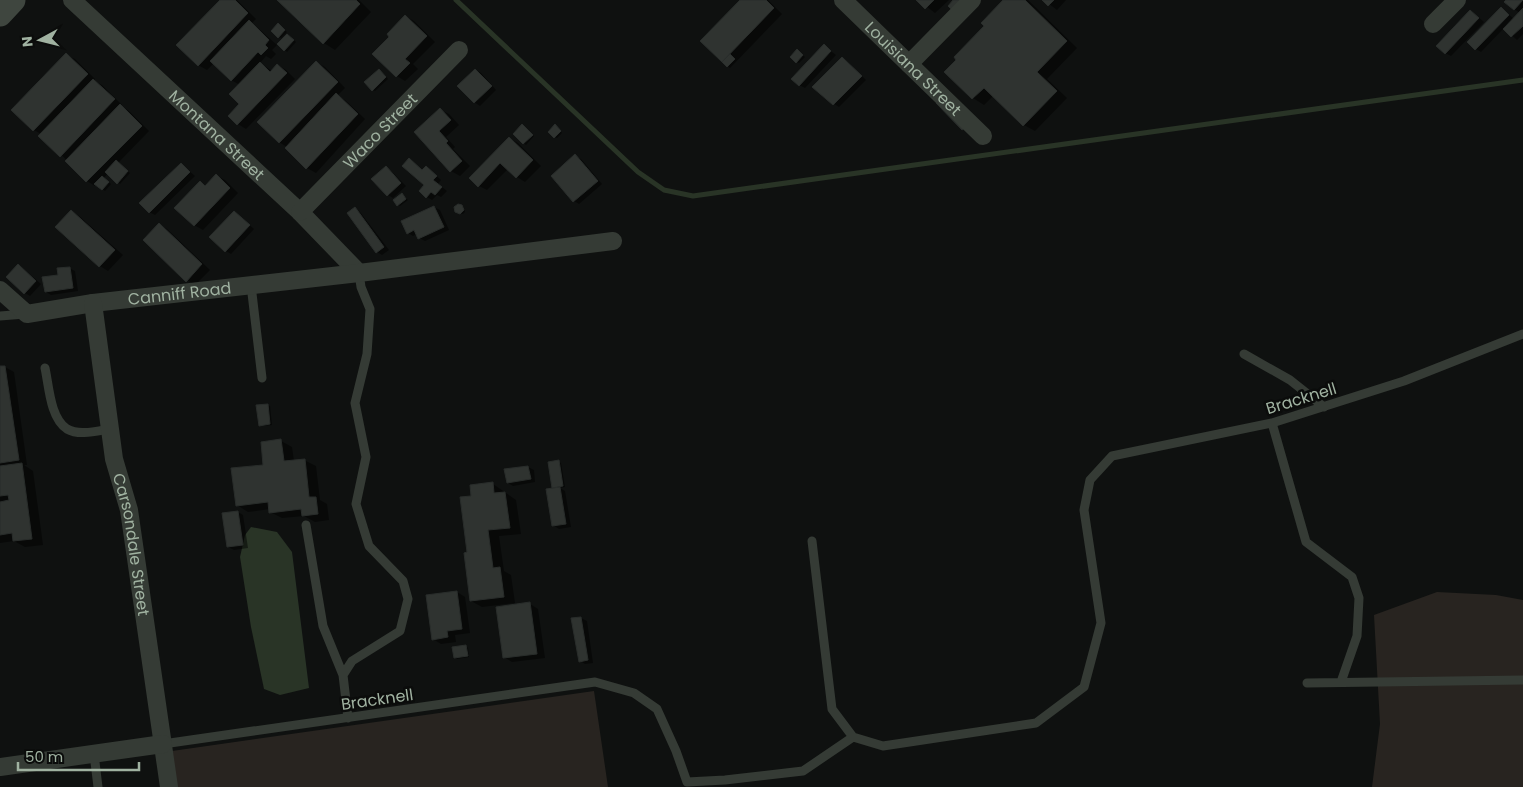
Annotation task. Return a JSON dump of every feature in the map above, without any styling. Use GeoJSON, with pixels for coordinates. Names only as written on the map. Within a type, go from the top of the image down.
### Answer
{"type":"FeatureCollection","features":[{"type":"Feature","properties":{"kind":"street"},"geometry":{"type":"LineString","coordinates":[[0,14],[13,0]]}},
{"type":"Feature","properties":{"kind":"street","name":"Montana Street"},"geometry":{"type":"LineString","coordinates":[[72,0],[300,212],[359,273]]}},
{"type":"Feature","properties":{"kind":"street","name":"Louisiana Street"},"geometry":{"type":"LineString","coordinates":[[843,0],[983,136]]}},
{"type":"Feature","properties":{"kind":"street"},"geometry":{"type":"LineString","coordinates":[[909,64],[972,0]]}},
{"type":"Feature","properties":{"kind":"street"},"geometry":{"type":"LineString","coordinates":[[1433,24],[1456,0]]}},
{"type":"Feature","properties":{"kind":"street","name":"Waco Street"},"geometry":{"type":"LineString","coordinates":[[300,212],[459,50]]}},
{"type":"Feature","properties":{"kind":"street","name":"Canniff Road"},"geometry":{"type":"LineString","coordinates":[[27,314],[93,303],[359,273],[613,241]]}},
{"type":"Feature","properties":{"kind":"street"},"geometry":{"type":"LineString","coordinates":[[0,290],[27,314]]}},
{"type":"Feature","properties":{"kind":"street","name":"Carsondale Street"},"geometry":{"type":"LineString","coordinates":[[93,303],[114,459],[129,510],[169,787]]}},
{"type":"Feature","properties":{"kind":"street"},"geometry":{"type":"LineString","coordinates":[[0,767],[163,744]]}},
{"type":"Feature","properties":{"kind":"lane"},"geometry":{"type":"LineString","coordinates":[[343,675],[352,661],[400,631],[408,599],[403,580],[369,546],[356,504],[366,457],[355,403],[367,354],[370,309],[361,287],[359,273]]}},
{"type":"Feature","properties":{"kind":"lane"},"geometry":{"type":"LineString","coordinates":[[251,285],[262,378]]}},
{"type":"Feature","properties":{"kind":"lane","name":"Canniff Road"},"geometry":{"type":"LineString","coordinates":[[0,316],[27,314]]}},
{"type":"Feature","properties":{"kind":"lane","name":"Bracknell"},"geometry":{"type":"LineString","coordinates":[[163,744],[595,682],[634,693],[657,709],[676,751],[687,782],[726,780],[803,771],[853,737],[883,746],[1036,723],[1084,687],[1101,623],[1084,510],[1090,480],[1112,456],[1272,423],[1324,408],[1404,381],[1523,334]]}},
{"type":"Feature","properties":{"kind":"lane"},"geometry":{"type":"LineString","coordinates":[[1244,354],[1290,380],[1324,408]]}},
{"type":"Feature","properties":{"kind":"lane"},"geometry":{"type":"LineString","coordinates":[[45,368],[54,410],[59,421],[68,429],[80,432],[110,429]]}},
{"type":"Feature","properties":{"kind":"lane"},"geometry":{"type":"LineString","coordinates":[[1272,423],[1306,542],[1352,577],[1359,598],[1357,636],[1341,682]]}},
{"type":"Feature","properties":{"kind":"lane"},"geometry":{"type":"LineString","coordinates":[[306,525],[322,626],[343,675],[348,718]]}},
{"type":"Feature","properties":{"kind":"lane"},"geometry":{"type":"LineString","coordinates":[[812,541],[832,709],[853,737]]}},
{"type":"Feature","properties":{"kind":"lane"},"geometry":{"type":"LineString","coordinates":[[1307,683],[1523,680]]}},
{"type":"Feature","properties":{"kind":"lane"},"geometry":{"type":"LineString","coordinates":[[94,754],[98,787]]}},
{"type":"Feature","properties":{"kind":"shaded area"},"geometry":{"type":"Polygon","coordinates":[[[251,527],[277,532],[292,552],[309,688],[280,695],[264,689],[251,627],[240,557],[245,535],[251,527]]]}},
{"type":"Feature","properties":{"kind":"shaded area"},"geometry":{"type":"Polygon","coordinates":[[[1437,592],[1496,595],[1523,600],[1523,787],[1372,787],[1380,724],[1374,615],[1437,592]]]}},
{"type":"Feature","properties":{"kind":"shaded area"},"geometry":{"type":"Polygon","coordinates":[[[594,691],[608,787],[177,787],[172,751],[594,691]]]}},
{"type":"Feature","properties":{"kind":"building"},"geometry":{"type":"Polygon","coordinates":[[[220,0],[235,0],[248,13],[198,66],[176,45],[220,0]]]}},
{"type":"Feature","properties":{"kind":"building"},"geometry":{"type":"Polygon","coordinates":[[[277,0],[356,0],[360,4],[323,44],[277,0]]]}},
{"type":"Feature","properties":{"kind":"building"},"geometry":{"type":"Polygon","coordinates":[[[740,0],[766,0],[774,8],[722,62],[700,41],[740,0]]]}},
{"type":"Feature","properties":{"kind":"building"},"geometry":{"type":"Polygon","coordinates":[[[916,0],[934,0],[925,9],[916,0]]]}},
{"type":"Feature","properties":{"kind":"building"},"geometry":{"type":"Polygon","coordinates":[[[953,0],[963,0],[953,11],[948,6],[953,0]]]}},
{"type":"Feature","properties":{"kind":"building"},"geometry":{"type":"Polygon","coordinates":[[[1003,0],[1025,0],[1067,41],[1037,72],[1057,91],[1023,126],[984,88],[972,99],[944,72],[956,60],[954,57],[984,26],[981,23],[1003,0]]]}},
{"type":"Feature","properties":{"kind":"building"},"geometry":{"type":"Polygon","coordinates":[[[1042,0],[1054,0],[1048,6],[1042,0]]]}},
{"type":"Feature","properties":{"kind":"building"},"geometry":{"type":"Polygon","coordinates":[[[1506,0],[1523,0],[1514,10],[1504,2],[1506,0]]]}},
{"type":"Feature","properties":{"kind":"building"},"geometry":{"type":"Polygon","coordinates":[[[1501,7],[1509,15],[1475,50],[1467,42],[1501,7]]]}},
{"type":"Feature","properties":{"kind":"building"},"geometry":{"type":"Polygon","coordinates":[[[1523,8],[1523,26],[1511,37],[1503,29],[1523,8]]]}},
{"type":"Feature","properties":{"kind":"building"},"geometry":{"type":"Polygon","coordinates":[[[1470,10],[1479,18],[1445,54],[1436,46],[1470,10]]]}},
{"type":"Feature","properties":{"kind":"building"},"geometry":{"type":"Polygon","coordinates":[[[405,15],[427,36],[405,59],[410,63],[396,77],[372,54],[389,37],[387,34],[405,15]]]}},
{"type":"Feature","properties":{"kind":"building"},"geometry":{"type":"Polygon","coordinates":[[[249,20],[269,40],[265,45],[268,48],[261,55],[258,52],[231,81],[210,61],[249,20]]]}},
{"type":"Feature","properties":{"kind":"building"},"geometry":{"type":"Polygon","coordinates":[[[278,23],[285,30],[278,38],[271,31],[278,23]]]}},
{"type":"Feature","properties":{"kind":"building"},"geometry":{"type":"Polygon","coordinates":[[[287,34],[294,40],[284,51],[277,44],[287,34]]]}},
{"type":"Feature","properties":{"kind":"building"},"geometry":{"type":"Polygon","coordinates":[[[824,44],[831,51],[799,86],[791,79],[824,44]]]}},
{"type":"Feature","properties":{"kind":"building"},"geometry":{"type":"Polygon","coordinates":[[[797,49],[803,55],[796,63],[790,57],[797,49]]]}},
{"type":"Feature","properties":{"kind":"building"},"geometry":{"type":"Polygon","coordinates":[[[66,53],[88,74],[33,131],[11,110],[66,53]]]}},
{"type":"Feature","properties":{"kind":"building"},"geometry":{"type":"Polygon","coordinates":[[[730,54],[735,59],[727,67],[722,62],[730,54]]]}},
{"type":"Feature","properties":{"kind":"building"},"geometry":{"type":"Polygon","coordinates":[[[842,57],[862,76],[833,105],[812,87],[842,57]]]}},
{"type":"Feature","properties":{"kind":"building"},"geometry":{"type":"Polygon","coordinates":[[[316,61],[338,82],[279,143],[257,122],[316,61]]]}},
{"type":"Feature","properties":{"kind":"building"},"geometry":{"type":"Polygon","coordinates":[[[260,62],[270,72],[277,64],[287,73],[237,125],[228,116],[239,104],[229,94],[260,62]]]}},
{"type":"Feature","properties":{"kind":"building"},"geometry":{"type":"Polygon","coordinates":[[[379,69],[386,77],[372,91],[364,82],[379,69]]]}},
{"type":"Feature","properties":{"kind":"building"},"geometry":{"type":"Polygon","coordinates":[[[475,69],[492,86],[474,103],[457,86],[475,69]]]}},
{"type":"Feature","properties":{"kind":"building"},"geometry":{"type":"Polygon","coordinates":[[[93,79],[115,99],[60,157],[38,136],[93,79]]]}},
{"type":"Feature","properties":{"kind":"building"},"geometry":{"type":"Polygon","coordinates":[[[336,93],[358,114],[306,169],[285,148],[336,93]]]}},
{"type":"Feature","properties":{"kind":"building"},"geometry":{"type":"Polygon","coordinates":[[[940,99],[966,127],[962,130],[936,103],[940,99]]]}},
{"type":"Feature","properties":{"kind":"building"},"geometry":{"type":"Polygon","coordinates":[[[120,104],[142,126],[86,182],[65,161],[120,104]]]}},
{"type":"Feature","properties":{"kind":"building"},"geometry":{"type":"Polygon","coordinates":[[[440,108],[451,120],[439,131],[448,141],[446,143],[462,161],[450,172],[414,132],[440,108]]]}},
{"type":"Feature","properties":{"kind":"building"},"geometry":{"type":"Polygon","coordinates":[[[522,124],[533,135],[523,144],[513,134],[522,124]]]}},
{"type":"Feature","properties":{"kind":"building"},"geometry":{"type":"Polygon","coordinates":[[[555,124],[561,131],[554,138],[548,132],[555,124]]]}},
{"type":"Feature","properties":{"kind":"building"},"geometry":{"type":"Polygon","coordinates":[[[509,137],[533,160],[516,178],[500,163],[478,187],[469,178],[509,137]]]}},
{"type":"Feature","properties":{"kind":"building"},"geometry":{"type":"Polygon","coordinates":[[[575,154],[598,181],[573,202],[551,176],[575,154]]]}},
{"type":"Feature","properties":{"kind":"building"},"geometry":{"type":"Polygon","coordinates":[[[409,158],[422,170],[426,166],[437,176],[433,180],[442,187],[435,195],[431,192],[426,198],[419,191],[424,185],[402,166],[409,158]]]}},
{"type":"Feature","properties":{"kind":"building"},"geometry":{"type":"Polygon","coordinates":[[[116,160],[128,171],[117,184],[105,172],[116,160]]]}},
{"type":"Feature","properties":{"kind":"building"},"geometry":{"type":"Polygon","coordinates":[[[181,163],[190,172],[149,213],[139,203],[181,163]]]}},
{"type":"Feature","properties":{"kind":"building"},"geometry":{"type":"Polygon","coordinates":[[[386,166],[401,183],[387,196],[371,179],[386,166]]]}},
{"type":"Feature","properties":{"kind":"building"},"geometry":{"type":"Polygon","coordinates":[[[216,174],[230,188],[194,226],[174,208],[200,181],[205,186],[216,174]]]}},
{"type":"Feature","properties":{"kind":"building"},"geometry":{"type":"Polygon","coordinates":[[[102,176],[109,182],[102,190],[94,184],[102,176]]]}},
{"type":"Feature","properties":{"kind":"building"},"geometry":{"type":"Polygon","coordinates":[[[402,193],[406,199],[397,206],[393,200],[402,193]]]}},
{"type":"Feature","properties":{"kind":"building"},"geometry":{"type":"Polygon","coordinates":[[[458,204],[462,205],[464,210],[460,214],[455,212],[454,207],[458,204]]]}},
{"type":"Feature","properties":{"kind":"building"},"geometry":{"type":"Polygon","coordinates":[[[434,206],[444,227],[418,239],[414,230],[407,234],[401,221],[434,206]]]}},
{"type":"Feature","properties":{"kind":"building"},"geometry":{"type":"Polygon","coordinates":[[[355,207],[384,247],[376,253],[347,213],[355,207]]]}},
{"type":"Feature","properties":{"kind":"building"},"geometry":{"type":"Polygon","coordinates":[[[71,210],[115,250],[99,267],[55,227],[71,210]]]}},
{"type":"Feature","properties":{"kind":"building"},"geometry":{"type":"Polygon","coordinates":[[[234,211],[250,225],[225,252],[209,237],[234,211]]]}},
{"type":"Feature","properties":{"kind":"building"},"geometry":{"type":"Polygon","coordinates":[[[159,223],[202,264],[186,282],[143,240],[159,223]]]}},
{"type":"Feature","properties":{"kind":"building"},"geometry":{"type":"Polygon","coordinates":[[[18,264],[36,281],[24,294],[6,277],[18,264]]]}},
{"type":"Feature","properties":{"kind":"building"},"geometry":{"type":"Polygon","coordinates":[[[70,267],[73,288],[45,292],[42,277],[58,275],[57,268],[70,267]]]}},
{"type":"Feature","properties":{"kind":"building"},"geometry":{"type":"Polygon","coordinates":[[[0,366],[5,366],[19,460],[0,463],[0,366]]]}},
{"type":"Feature","properties":{"kind":"building"},"geometry":{"type":"Polygon","coordinates":[[[268,404],[270,424],[259,426],[256,405],[268,404]]]}},
{"type":"Feature","properties":{"kind":"building"},"geometry":{"type":"Polygon","coordinates":[[[281,439],[284,461],[305,459],[309,497],[316,497],[318,514],[302,516],[301,509],[269,513],[268,502],[236,506],[231,468],[263,465],[261,442],[281,439]]]}},
{"type":"Feature","properties":{"kind":"building"},"geometry":{"type":"Polygon","coordinates":[[[559,460],[563,486],[552,488],[548,462],[559,460]]]}},
{"type":"Feature","properties":{"kind":"building"},"geometry":{"type":"Polygon","coordinates":[[[22,463],[32,539],[13,541],[12,533],[0,535],[0,502],[9,500],[8,495],[0,496],[0,466],[22,463]]]}},
{"type":"Feature","properties":{"kind":"building"},"geometry":{"type":"Polygon","coordinates":[[[528,466],[531,479],[507,483],[504,469],[528,466]]]}},
{"type":"Feature","properties":{"kind":"building"},"geometry":{"type":"Polygon","coordinates":[[[493,482],[494,493],[505,492],[510,528],[488,530],[493,568],[500,567],[504,597],[470,601],[464,553],[467,552],[460,497],[471,496],[470,485],[493,482]]]}},
{"type":"Feature","properties":{"kind":"building"},"geometry":{"type":"Polygon","coordinates":[[[560,487],[566,524],[552,526],[546,489],[560,487]]]}},
{"type":"Feature","properties":{"kind":"building"},"geometry":{"type":"Polygon","coordinates":[[[238,511],[243,545],[227,547],[222,513],[238,511]]]}},
{"type":"Feature","properties":{"kind":"building"},"geometry":{"type":"Polygon","coordinates":[[[457,591],[462,629],[447,631],[448,637],[432,640],[426,595],[457,591]]]}},
{"type":"Feature","properties":{"kind":"building"},"geometry":{"type":"Polygon","coordinates":[[[530,602],[537,654],[503,658],[496,607],[530,602]]]}},
{"type":"Feature","properties":{"kind":"building"},"geometry":{"type":"Polygon","coordinates":[[[581,617],[588,660],[579,662],[571,618],[581,617]]]}},
{"type":"Feature","properties":{"kind":"building"},"geometry":{"type":"Polygon","coordinates":[[[466,645],[468,656],[454,658],[452,647],[466,645]]]}},
{"type":"Feature","properties":{"kind":"waterway"},"geometry":{"type":"LineString","coordinates":[[456,0],[638,172],[664,190],[693,196],[1523,80]]}}]}
